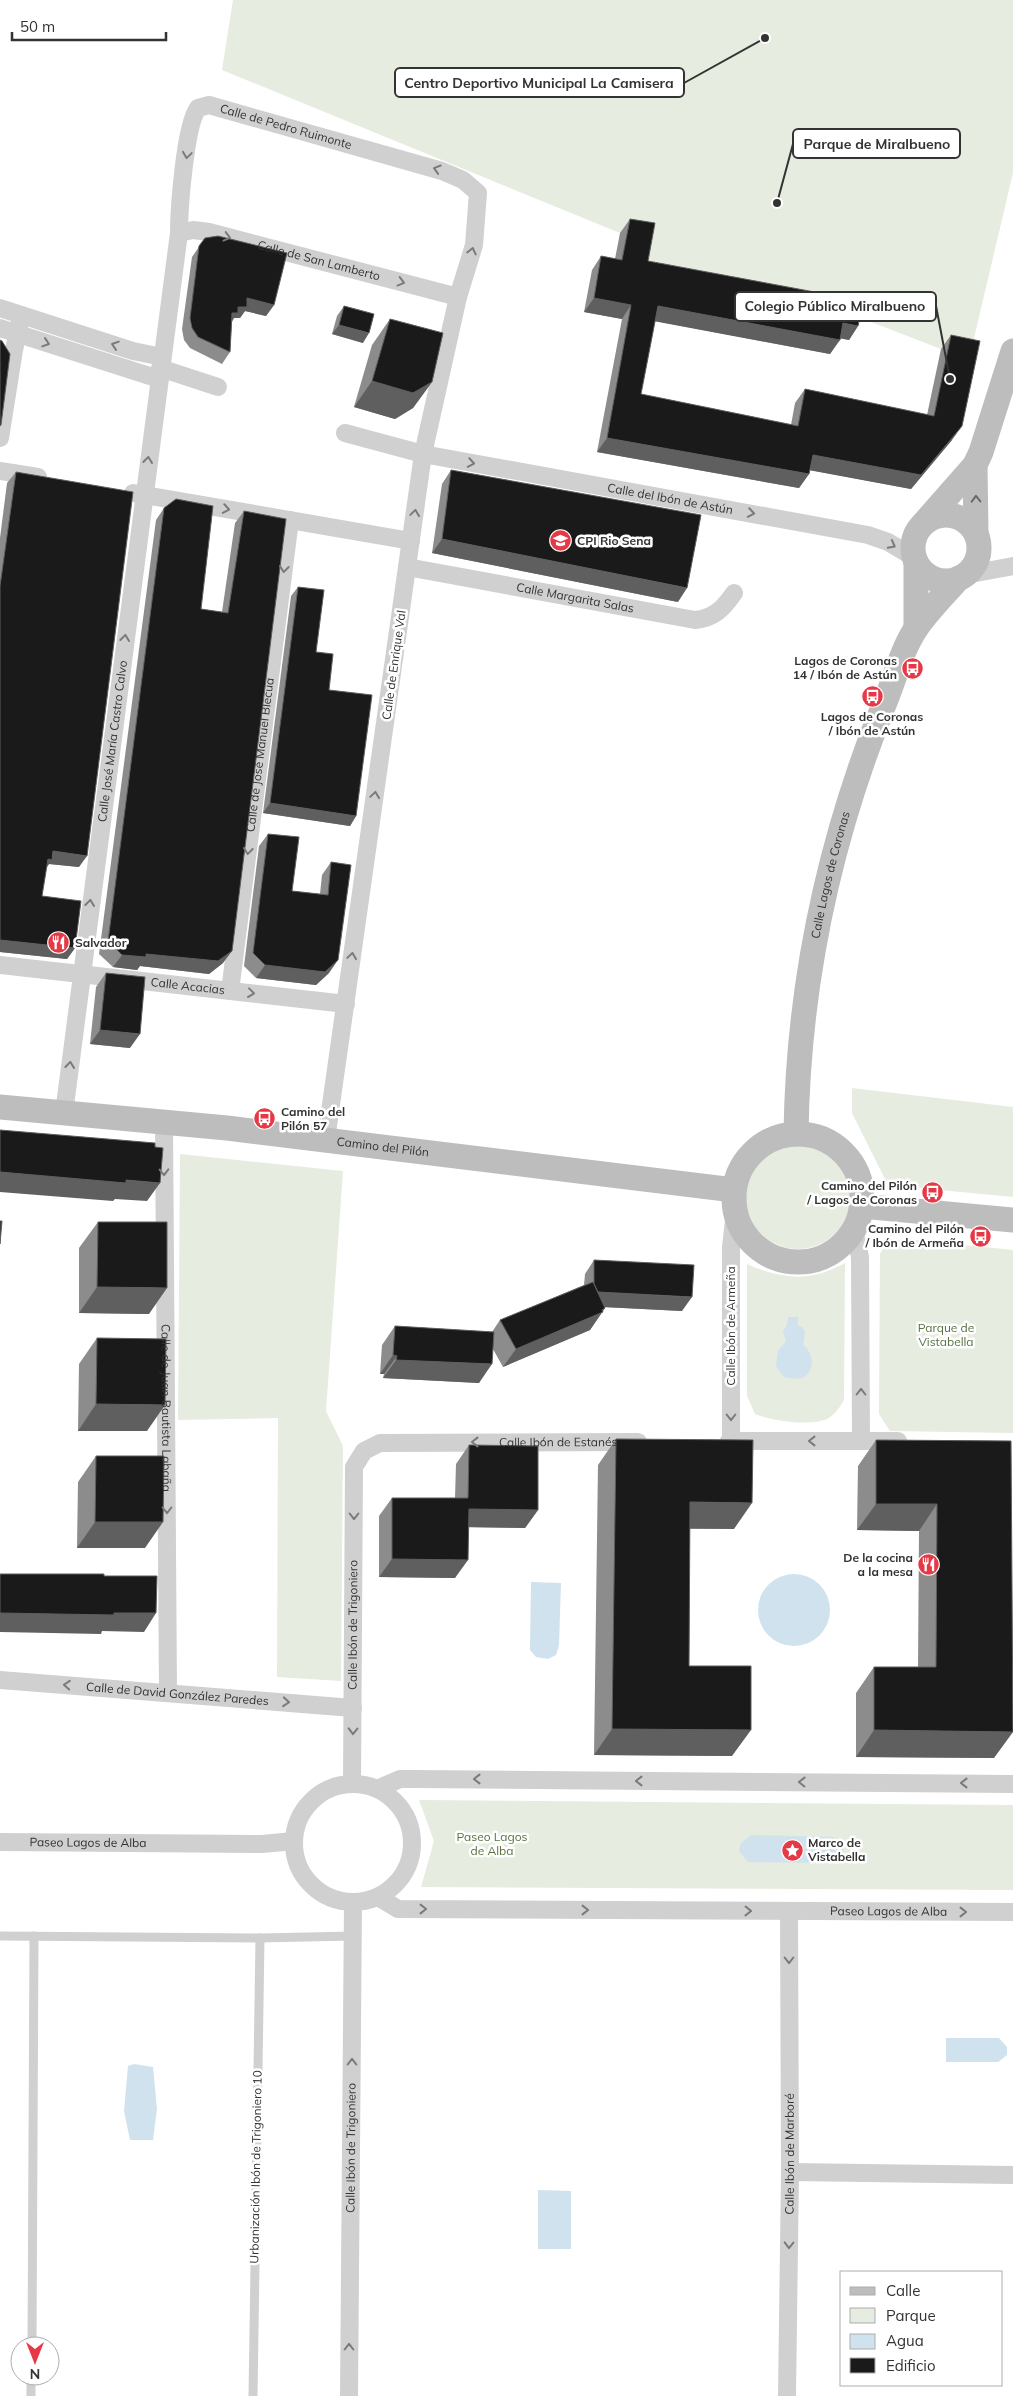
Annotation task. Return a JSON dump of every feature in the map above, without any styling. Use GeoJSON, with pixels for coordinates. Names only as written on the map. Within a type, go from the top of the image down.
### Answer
{"type":"FeatureCollection","features":[{"type":"Feature","properties":{"kind":"street","name":"Calle de Pedro Ruimonte"},"geometry":{"type":"LineString","coordinates":[[160,368],[179,234],[179,211],[192,117],[198,108],[208,105],[442,171],[463,180],[478,193]]}},
{"type":"Feature","properties":{"kind":"street","name":"Calle de Enrique Val"},"geometry":{"type":"LineString","coordinates":[[326,1140],[423,454],[458,297],[474,245],[478,193]]}},
{"type":"Feature","properties":{"kind":"street","name":"Calle de San Lamberto"},"geometry":{"type":"LineString","coordinates":[[179,234],[193,230],[209,232],[458,297]]}},
{"type":"Feature","properties":{"kind":"street"},"geometry":{"type":"LineString","coordinates":[[0,308],[133,351],[160,368]]}},
{"type":"Feature","properties":{"kind":"street"},"geometry":{"type":"LineString","coordinates":[[0,438],[22,315]]}},
{"type":"Feature","properties":{"kind":"street"},"geometry":{"type":"LineString","coordinates":[[0,328],[160,368],[218,387]]}},
{"type":"Feature","properties":{"kind":"street"},"geometry":{"type":"LineString","coordinates":[[1013,351],[981,452],[975,465],[923,524],[914,540],[915,560],[926,573],[939,580],[1013,566]]}},
{"type":"Feature","properties":{"kind":"street","name":"Calle José María Castro Calvo"},"geometry":{"type":"LineString","coordinates":[[64,1113],[160,368]]}},
{"type":"Feature","properties":{"kind":"street","name":"Calle del Ibón de Astún"},"geometry":{"type":"LineString","coordinates":[[345,433],[423,454],[839,529],[888,542],[915,560]]}},
{"type":"Feature","properties":{"kind":"street"},"geometry":{"type":"LineString","coordinates":[[962,577],[972,569],[979,551],[976,533],[975,465]]}},
{"type":"Feature","properties":{"kind":"street"},"geometry":{"type":"LineString","coordinates":[[0,471],[57,480]]}},
{"type":"Feature","properties":{"kind":"street"},"geometry":{"type":"LineString","coordinates":[[115,490],[411,541]]}},
{"type":"Feature","properties":{"kind":"street"},"geometry":{"type":"LineString","coordinates":[[923,524],[938,515],[956,516],[971,526],[976,533]]}},
{"type":"Feature","properties":{"kind":"street","name":"Calle de José Manuel Blecua"},"geometry":{"type":"LineString","coordinates":[[230,991],[290,520]]}},
{"type":"Feature","properties":{"kind":"street","name":"Calle Lagos de Coronas"},"geometry":{"type":"LineString","coordinates":[[915,560],[916,628]]}},
{"type":"Feature","properties":{"kind":"street","name":"Calle Margarita Salas"},"geometry":{"type":"LineString","coordinates":[[407,567],[695,620],[708,619],[722,609],[734,593]]}},
{"type":"Feature","properties":{"kind":"street","name":"Calle Lagos de Coronas"},"geometry":{"type":"LineString","coordinates":[[796,1134],[803,1015],[813,948],[827,877],[843,818],[870,741],[916,628],[962,577]]}},
{"type":"Feature","properties":{"kind":"street","name":"Calle Acacias"},"geometry":{"type":"LineString","coordinates":[[0,965],[346,1004]]}},
{"type":"Feature","properties":{"kind":"street","name":"Camino del Pilón"},"geometry":{"type":"LineString","coordinates":[[0,1107],[326,1140],[735,1201]]}},
{"type":"Feature","properties":{"kind":"street","name":"Calle de Juan Bautista Labaña"},"geometry":{"type":"LineString","coordinates":[[164,1123],[168,1692]]}},
{"type":"Feature","properties":{"kind":"street"},"geometry":{"type":"LineString","coordinates":[[796,1134],[818,1138],[837,1148],[852,1164],[860,1184],[862,1206],[854,1230],[842,1245],[826,1256],[808,1262],[788,1262],[770,1256],[754,1245],[742,1230],[735,1201],[739,1173],[748,1157],[770,1141],[796,1134]]}},
{"type":"Feature","properties":{"kind":"street","name":"Calle Ibón de Armeña"},"geometry":{"type":"LineString","coordinates":[[731,1441],[731,1247],[735,1201]]}},
{"type":"Feature","properties":{"kind":"street"},"geometry":{"type":"LineString","coordinates":[[862,1206],[1013,1220]]}},
{"type":"Feature","properties":{"kind":"street"},"geometry":{"type":"LineString","coordinates":[[854,1230],[860,1257],[861,1441]]}},
{"type":"Feature","properties":{"kind":"street"},"geometry":{"type":"LineString","coordinates":[[712,1441],[918,1442]]}},
{"type":"Feature","properties":{"kind":"street","name":"Calle Ibón de Estanés"},"geometry":{"type":"LineString","coordinates":[[354,1467],[364,1451],[380,1443],[653,1442]]}},
{"type":"Feature","properties":{"kind":"street","name":"Calle Ibón de Trigoniero"},"geometry":{"type":"LineString","coordinates":[[352,1784],[354,1467]]}},
{"type":"Feature","properties":{"kind":"street","name":"Calle de David González Paredes"},"geometry":{"type":"LineString","coordinates":[[0,1680],[353,1708]]}},
{"type":"Feature","properties":{"kind":"street"},"geometry":{"type":"LineString","coordinates":[[377,1789],[400,1779],[1013,1784]]}},
{"type":"Feature","properties":{"kind":"street"},"geometry":{"type":"LineString","coordinates":[[352,1784],[377,1789],[393,1799],[405,1814],[412,1833],[412,1852],[406,1870],[394,1886],[378,1897],[353,1902],[337,1900],[323,1894],[310,1884],[298,1864],[294,1841],[297,1823],[306,1808],[318,1795],[334,1787],[352,1784]]}},
{"type":"Feature","properties":{"kind":"street","name":"Paseo Lagos de Alba"},"geometry":{"type":"LineString","coordinates":[[0,1842],[262,1844],[294,1841]]}},
{"type":"Feature","properties":{"kind":"street","name":"Paseo Lagos de Alba"},"geometry":{"type":"LineString","coordinates":[[378,1897],[398,1909],[1013,1912]]}},
{"type":"Feature","properties":{"kind":"street","name":"Calle Ibón de Trigoniero"},"geometry":{"type":"LineString","coordinates":[[349,2396],[353,1902]]}},
{"type":"Feature","properties":{"kind":"street","name":"Calle Ibón de Marboré"},"geometry":{"type":"LineString","coordinates":[[788,2396],[790,2172],[789,1911]]}},
{"type":"Feature","properties":{"kind":"street"},"geometry":{"type":"LineString","coordinates":[[790,2172],[1013,2174]]}},
{"type":"Feature","properties":{"kind":"lane"},"geometry":{"type":"LineString","coordinates":[[0,1936],[260,1938],[353,1936]]}},
{"type":"Feature","properties":{"kind":"lane"},"geometry":{"type":"LineString","coordinates":[[32,2336],[34,1936]]}},
{"type":"Feature","properties":{"kind":"lane","name":"Urbanización Ibón de Trigoniero 10"},"geometry":{"type":"LineString","coordinates":[[253,2396],[260,1938]]}},
{"type":"Feature","properties":{"kind":"green space"},"geometry":{"type":"Polygon","coordinates":[[[233,0],[1013,0],[1013,173],[970,355],[941,349],[853,315],[638,275],[645,237],[620,233],[222,70],[233,0]]]}},
{"type":"Feature","properties":{"kind":"green space"},"geometry":{"type":"Polygon","coordinates":[[[852,1088],[1013,1107],[1013,1197],[888,1185],[852,1113],[852,1088]]]}},
{"type":"Feature","properties":{"kind":"green space"},"geometry":{"type":"Polygon","coordinates":[[[798,1145],[818,1149],[835,1160],[846,1177],[850,1197],[846,1217],[835,1234],[818,1245],[798,1249],[778,1245],[761,1234],[750,1217],[746,1197],[750,1177],[761,1160],[778,1149],[798,1145]]]}},
{"type":"Feature","properties":{"kind":"green space"},"geometry":{"type":"Polygon","coordinates":[[[180,1154],[343,1171],[326,1411],[343,1446],[341,1681],[277,1677],[278,1418],[178,1420],[180,1154]]]}},
{"type":"Feature","properties":{"kind":"green space","name":"Parque de Vistabella"},"geometry":{"type":"Polygon","coordinates":[[[888,1240],[915,1240],[1013,1250],[1013,1433],[890,1431],[879,1414],[880,1254],[888,1240]]]}},
{"type":"Feature","properties":{"kind":"green space"},"geometry":{"type":"Polygon","coordinates":[[[845,1263],[844,1400],[829,1418],[822,1421],[803,1423],[781,1421],[755,1414],[747,1396],[747,1264],[772,1273],[796,1277],[820,1273],[845,1263]]]}},
{"type":"Feature","properties":{"kind":"green space","name":"Paseo Lagos de Alba"},"geometry":{"type":"Polygon","coordinates":[[[419,1800],[1013,1805],[1013,1890],[421,1887],[434,1841],[419,1800]]]}},
{"type":"Feature","properties":{"kind":"water"},"geometry":{"type":"Polygon","coordinates":[[[788,1317],[798,1317],[798,1325],[803,1328],[805,1333],[803,1345],[809,1352],[812,1361],[808,1374],[794,1379],[784,1377],[776,1366],[778,1350],[786,1342],[783,1331],[787,1325],[788,1317]]]}},
{"type":"Feature","properties":{"kind":"water"},"geometry":{"type":"Polygon","coordinates":[[[794,1574],[814,1580],[824,1590],[830,1610],[824,1630],[814,1640],[794,1646],[774,1640],[764,1630],[758,1610],[764,1590],[774,1580],[794,1574]]]}},
{"type":"Feature","properties":{"kind":"water"},"geometry":{"type":"Polygon","coordinates":[[[531,1582],[561,1583],[559,1645],[556,1655],[548,1659],[536,1657],[530,1650],[531,1582]]]}},
{"type":"Feature","properties":{"kind":"water"},"geometry":{"type":"Polygon","coordinates":[[[751,1835],[833,1837],[840,1841],[844,1849],[840,1859],[833,1863],[748,1862],[739,1851],[741,1843],[751,1835]]]}},
{"type":"Feature","properties":{"kind":"water"},"geometry":{"type":"Polygon","coordinates":[[[946,2038],[999,2038],[1007,2047],[1007,2055],[998,2062],[946,2062],[946,2038]]]}},
{"type":"Feature","properties":{"kind":"water"},"geometry":{"type":"Polygon","coordinates":[[[134,2064],[153,2067],[157,2109],[153,2140],[130,2140],[124,2111],[128,2066],[134,2064]]]}},
{"type":"Feature","properties":{"kind":"water"},"geometry":{"type":"Polygon","coordinates":[[[538,2190],[571,2191],[571,2249],[538,2249],[538,2190]]]}},
{"type":"Feature","properties":{"kind":"building"},"geometry":{"type":"Polygon","coordinates":[[[630,219],[655,223],[648,261],[863,301],[858,326],[843,323],[840,340],[658,306],[641,394],[798,426],[805,389],[934,416],[951,335],[980,341],[962,426],[921,475],[813,455],[809,474],[607,438],[631,305],[594,298],[601,256],[622,260],[630,219]]]}},
{"type":"Feature","properties":{"kind":"building"},"geometry":{"type":"Polygon","coordinates":[[[218,236],[287,253],[274,305],[247,298],[247,307],[238,307],[238,313],[232,313],[230,352],[198,337],[192,328],[190,318],[199,246],[205,238],[218,236]]]}},
{"type":"Feature","properties":{"kind":"building"},"geometry":{"type":"Polygon","coordinates":[[[344,306],[374,314],[369,333],[339,325],[344,306]]]}},
{"type":"Feature","properties":{"kind":"building"},"geometry":{"type":"Polygon","coordinates":[[[390,319],[443,333],[432,382],[413,393],[372,381],[390,319]]]}},
{"type":"Feature","properties":{"kind":"building"},"geometry":{"type":"Polygon","coordinates":[[[0,340],[10,354],[0,426],[0,340]]]}},
{"type":"Feature","properties":{"kind":"building","name":"CPI Rio Sena"},"geometry":{"type":"Polygon","coordinates":[[[451,470],[701,515],[687,588],[442,539],[451,470]]]}},
{"type":"Feature","properties":{"kind":"building"},"geometry":{"type":"Polygon","coordinates":[[[16,472],[133,492],[87,856],[53,851],[52,860],[48,859],[42,896],[81,901],[75,948],[0,940],[0,586],[16,472]]]}},
{"type":"Feature","properties":{"kind":"building"},"geometry":{"type":"Polygon","coordinates":[[[176,499],[213,506],[201,609],[228,613],[244,511],[286,519],[232,951],[218,961],[146,954],[146,957],[122,955],[108,941],[164,508],[176,499]]]}},
{"type":"Feature","properties":{"kind":"building"},"geometry":{"type":"Polygon","coordinates":[[[298,587],[324,590],[316,652],[333,654],[329,690],[372,695],[356,816],[270,803],[298,587]]]}},
{"type":"Feature","properties":{"kind":"building"},"geometry":{"type":"Polygon","coordinates":[[[268,834],[299,837],[292,891],[328,895],[331,862],[351,865],[338,960],[325,972],[265,965],[253,953],[268,834]]]}},
{"type":"Feature","properties":{"kind":"building"},"geometry":{"type":"Polygon","coordinates":[[[106,973],[145,977],[140,1034],[100,1030],[106,973]]]}},
{"type":"Feature","properties":{"kind":"building"},"geometry":{"type":"Polygon","coordinates":[[[0,1130],[155,1143],[155,1147],[163,1148],[160,1183],[126,1180],[126,1183],[0,1172],[0,1130]]]}},
{"type":"Feature","properties":{"kind":"building"},"geometry":{"type":"Polygon","coordinates":[[[0,1221],[2,1221],[0,1244],[0,1221]]]}},
{"type":"Feature","properties":{"kind":"building"},"geometry":{"type":"Polygon","coordinates":[[[98,1222],[167,1222],[167,1288],[97,1287],[98,1222]]]}},
{"type":"Feature","properties":{"kind":"building"},"geometry":{"type":"Polygon","coordinates":[[[594,1260],[694,1265],[692,1297],[598,1292],[594,1284],[594,1260]]]}},
{"type":"Feature","properties":{"kind":"building"},"geometry":{"type":"Polygon","coordinates":[[[593,1282],[605,1308],[602,1310],[603,1312],[516,1349],[500,1320],[593,1282]]]}},
{"type":"Feature","properties":{"kind":"building"},"geometry":{"type":"Polygon","coordinates":[[[395,1326],[494,1332],[492,1364],[396,1360],[397,1356],[393,1355],[395,1326]]]}},
{"type":"Feature","properties":{"kind":"building"},"geometry":{"type":"Polygon","coordinates":[[[97,1338],[166,1339],[165,1405],[96,1404],[97,1338]]]}},
{"type":"Feature","properties":{"kind":"building"},"geometry":{"type":"Polygon","coordinates":[[[616,1439],[753,1440],[752,1503],[690,1502],[689,1666],[751,1666],[751,1730],[612,1729],[616,1439]]]}},
{"type":"Feature","properties":{"kind":"building"},"geometry":{"type":"Polygon","coordinates":[[[876,1440],[1011,1441],[1013,1732],[874,1730],[874,1667],[936,1667],[937,1504],[876,1504],[876,1440]]]}},
{"type":"Feature","properties":{"kind":"building"},"geometry":{"type":"Polygon","coordinates":[[[469,1445],[538,1446],[538,1510],[469,1509],[468,1560],[392,1559],[392,1498],[468,1498],[469,1445]]]}},
{"type":"Feature","properties":{"kind":"building"},"geometry":{"type":"Polygon","coordinates":[[[96,1456],[164,1456],[163,1522],[95,1522],[96,1456]]]}},
{"type":"Feature","properties":{"kind":"building"},"geometry":{"type":"Polygon","coordinates":[[[0,1574],[157,1576],[156,1613],[114,1613],[114,1615],[0,1613],[0,1574]]]}},
{"type":"Feature","properties":{"kind":"place","name":"Centro Deportivo Municipal La Camisera"},"geometry":{"type":"Point","coordinates":[765,38]}},
{"type":"Feature","properties":{"kind":"place","name":"Parque de Miralbueno"},"geometry":{"type":"Point","coordinates":[777,203]}},
{"type":"Feature","properties":{"kind":"place","name":"Colegio Público Miralbueno"},"geometry":{"type":"Point","coordinates":[950,379]}},
{"type":"Feature","properties":{"kind":"place","name":"CPI Rio Sena"},"geometry":{"type":"Point","coordinates":[561,541]}},
{"type":"Feature","properties":{"kind":"place","name":"Lagos de Coronas 14 / Ibón de Astún"},"geometry":{"type":"Point","coordinates":[913,668]}},
{"type":"Feature","properties":{"kind":"place","name":"Lagos de Coronas / Ibón de Astún"},"geometry":{"type":"Point","coordinates":[872,696]}},
{"type":"Feature","properties":{"kind":"place","name":"Salvador"},"geometry":{"type":"Point","coordinates":[59,943]}},
{"type":"Feature","properties":{"kind":"place","name":"Camino del Pilón 57"},"geometry":{"type":"Point","coordinates":[265,1119]}},
{"type":"Feature","properties":{"kind":"place","name":"Camino del Pilón / Lagos de Coronas"},"geometry":{"type":"Point","coordinates":[933,1193]}},
{"type":"Feature","properties":{"kind":"place","name":"Camino del Pilón / Ibón de Armeña"},"geometry":{"type":"Point","coordinates":[980,1236]}},
{"type":"Feature","properties":{"kind":"place","name":"De la cocina a la mesa"},"geometry":{"type":"Point","coordinates":[929,1565]}},
{"type":"Feature","properties":{"kind":"place","name":"Marco de Vistabella"},"geometry":{"type":"Point","coordinates":[792,1850]}}]}
